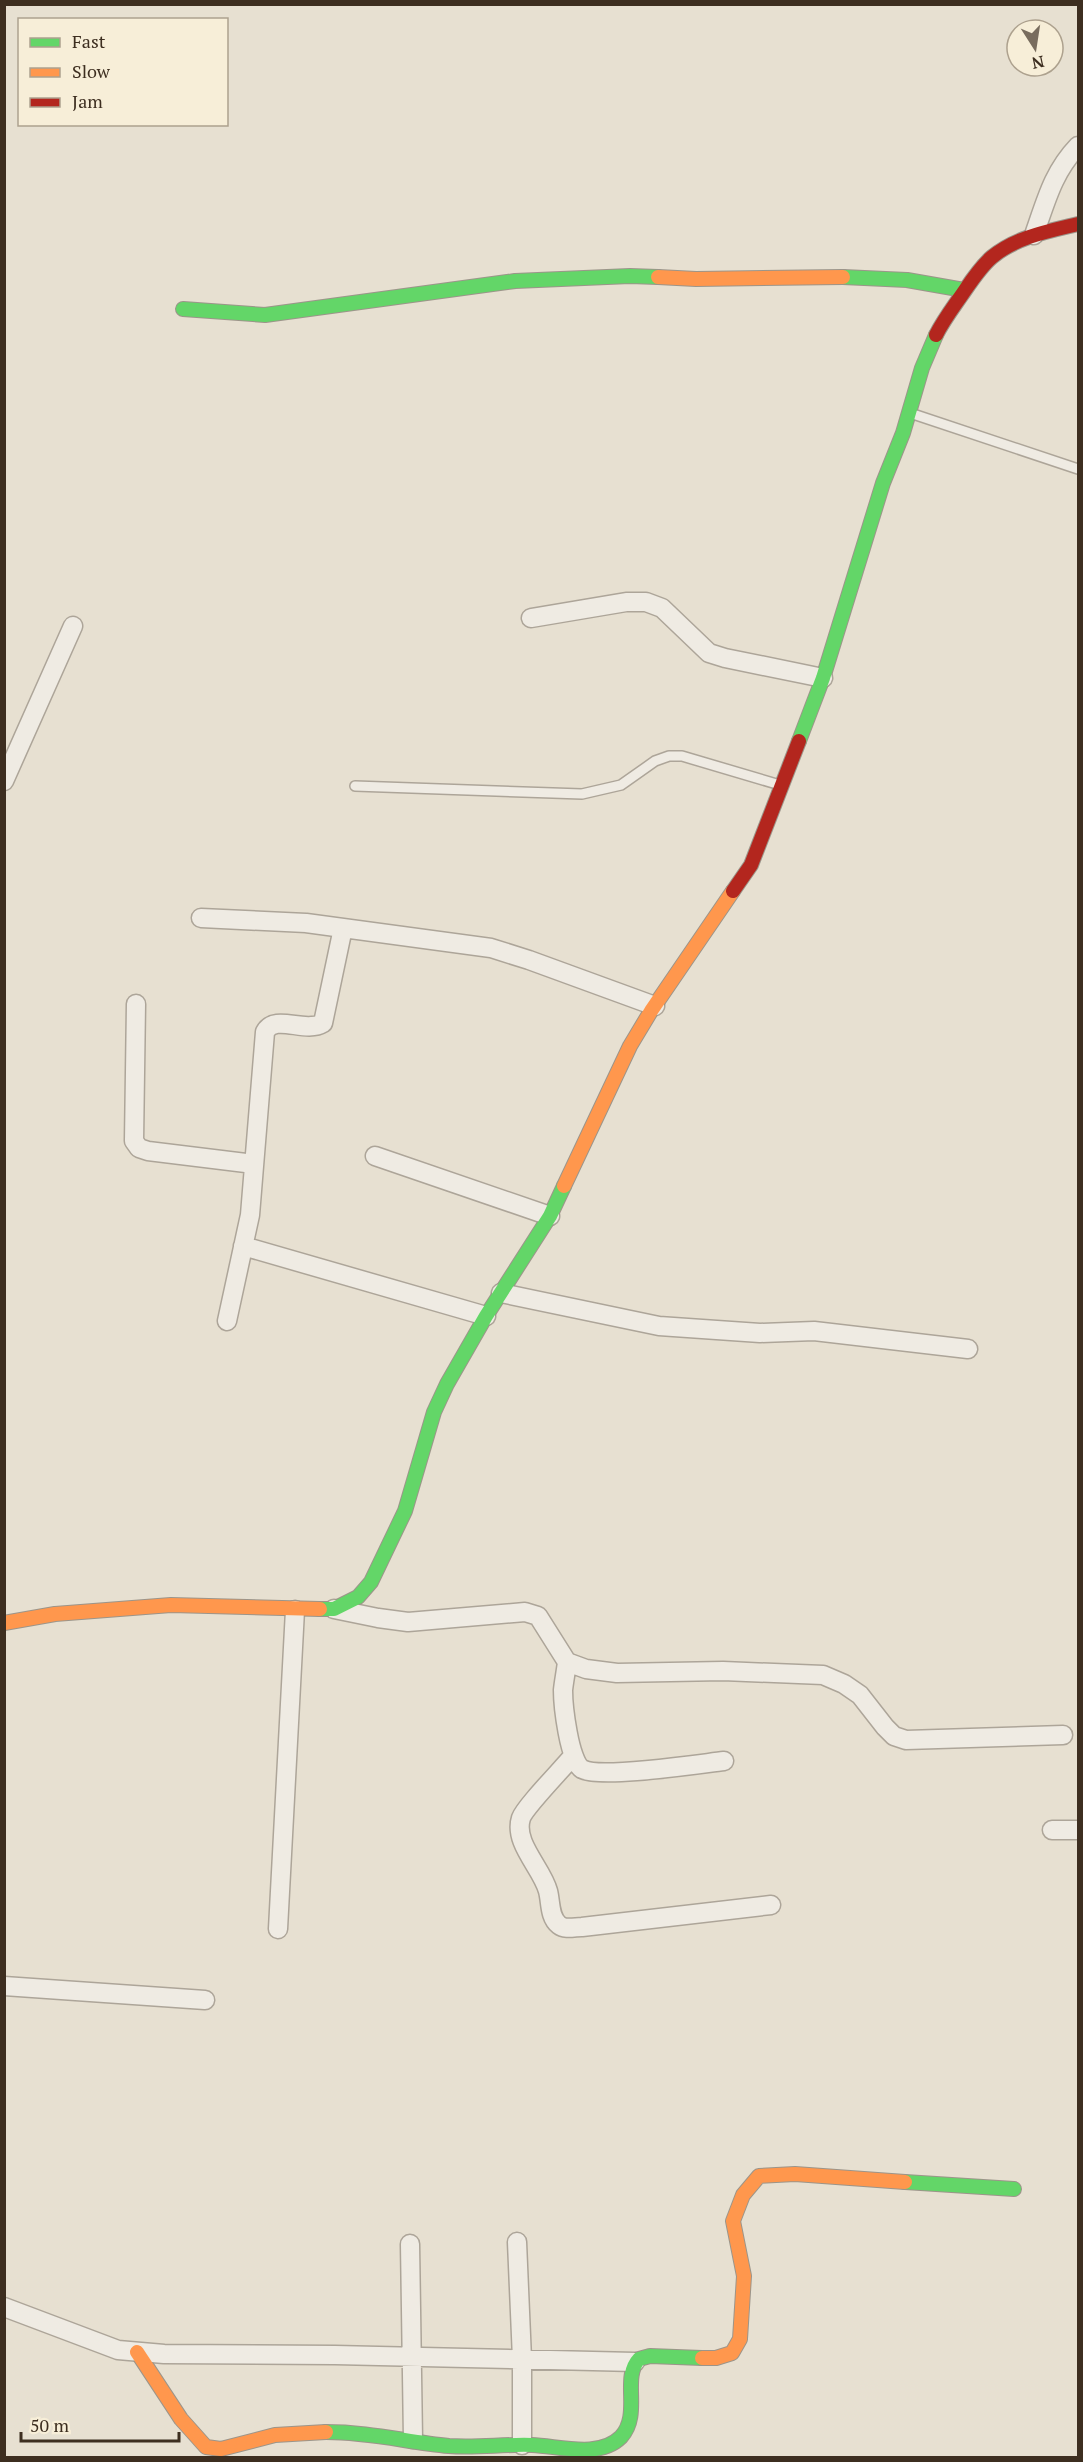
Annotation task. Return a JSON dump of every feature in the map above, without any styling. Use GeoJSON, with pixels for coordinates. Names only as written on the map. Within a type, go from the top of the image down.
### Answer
{"type":"FeatureCollection","features":[{"type":"Feature","properties":{"kind":"street"},"geometry":{"type":"LineString","coordinates":[[1034,235],[1052,182],[1063,162],[1078,146]]}},
{"type":"Feature","properties":{"kind":"street"},"geometry":{"type":"LineString","coordinates":[[333,1610],[358,1597],[371,1582],[405,1511],[434,1412],[447,1384],[486,1316],[550,1216],[630,1046],[751,865],[823,678],[863,546],[903,433],[922,368],[941,325],[964,290],[992,257],[1009,246],[1034,235],[1078,224]]}},
{"type":"Feature","properties":{"kind":"street"},"geometry":{"type":"LineString","coordinates":[[183,309],[271,315],[515,281],[630,276],[696,279],[836,277],[907,280],[964,290]]}},
{"type":"Feature","properties":{"kind":"street"},"geometry":{"type":"LineString","coordinates":[[531,618],[626,602],[646,602],[662,608],[710,652],[725,658],[823,678]]}},
{"type":"Feature","properties":{"kind":"street"},"geometry":{"type":"LineString","coordinates":[[4,781],[73,626]]}},
{"type":"Feature","properties":{"kind":"street"},"geometry":{"type":"LineString","coordinates":[[201,918],[306,923],[491,948],[655,1006]]}},
{"type":"Feature","properties":{"kind":"street"},"geometry":{"type":"LineString","coordinates":[[227,1321],[250,1215],[265,1032],[268,1026],[275,1023],[306,1028],[323,1023],[343,928]]}},
{"type":"Feature","properties":{"kind":"street"},"geometry":{"type":"LineString","coordinates":[[136,1004],[134,1141],[139,1148],[254,1164]]}},
{"type":"Feature","properties":{"kind":"street"},"geometry":{"type":"LineString","coordinates":[[375,1155],[550,1216]]}},
{"type":"Feature","properties":{"kind":"street"},"geometry":{"type":"LineString","coordinates":[[243,1246],[486,1316]]}},
{"type":"Feature","properties":{"kind":"street"},"geometry":{"type":"LineString","coordinates":[[501,1293],[659,1326],[760,1332],[814,1331],[968,1349]]}},
{"type":"Feature","properties":{"kind":"street"},"geometry":{"type":"LineString","coordinates":[[4,1623],[55,1614],[171,1605],[333,1610],[408,1622],[525,1612],[538,1616],[567,1662],[586,1669],[617,1673],[723,1671],[823,1675],[844,1684],[860,1695],[894,1736],[906,1740],[1064,1735]]}},
{"type":"Feature","properties":{"kind":"street"},"geometry":{"type":"LineString","coordinates":[[278,1929],[295,1610]]}},
{"type":"Feature","properties":{"kind":"street"},"geometry":{"type":"LineString","coordinates":[[567,1662],[563,1690],[572,1757],[579,1768],[590,1772],[724,1761]]}},
{"type":"Feature","properties":{"kind":"street"},"geometry":{"type":"LineString","coordinates":[[572,1757],[525,1812],[520,1826],[528,1851],[545,1880],[552,1915],[558,1924],[564,1928],[582,1927],[771,1905]]}},
{"type":"Feature","properties":{"kind":"street"},"geometry":{"type":"LineString","coordinates":[[1052,1830],[1078,1830]]}},
{"type":"Feature","properties":{"kind":"street"},"geometry":{"type":"LineString","coordinates":[[4,1986],[205,2000]]}},
{"type":"Feature","properties":{"kind":"street"},"geometry":{"type":"LineString","coordinates":[[137,2352],[188,2428],[201,2445],[209,2448],[221,2449],[271,2434],[298,2432],[364,2433],[449,2446],[522,2445],[566,2452],[599,2447],[611,2444],[630,2424],[632,2370],[635,2362],[641,2357],[716,2358],[726,2357],[735,2349],[741,2329],[744,2276],[733,2221],[743,2195],[759,2176],[795,2174],[1014,2188]]}},
{"type":"Feature","properties":{"kind":"street"},"geometry":{"type":"LineString","coordinates":[[517,2242],[522,2359],[522,2445]]}},
{"type":"Feature","properties":{"kind":"street"},"geometry":{"type":"LineString","coordinates":[[410,2244],[413,2439]]}},
{"type":"Feature","properties":{"kind":"street"},"geometry":{"type":"LineString","coordinates":[[4,2307],[118,2350],[137,2352],[635,2362]]}},
{"type":"Feature","properties":{"kind":"lane"},"geometry":{"type":"LineString","coordinates":[[908,412],[1078,469]]}},
{"type":"Feature","properties":{"kind":"lane"},"geometry":{"type":"LineString","coordinates":[[355,786],[582,794],[621,785],[655,761],[669,756],[682,756],[782,785]]}},
{"type":"Feature","properties":{"kind":"traffic: fast"},"geometry":{"type":"LineString","coordinates":[[183,309],[265,315],[515,281],[658,277]]}},
{"type":"Feature","properties":{"kind":"traffic: fast"},"geometry":{"type":"LineString","coordinates":[[843,277],[907,280],[964,290]]}},
{"type":"Feature","properties":{"kind":"traffic: fast"},"geometry":{"type":"LineString","coordinates":[[799,741],[823,678],[883,483],[903,433],[922,368],[936,335]]}},
{"type":"Feature","properties":{"kind":"traffic: fast"},"geometry":{"type":"LineString","coordinates":[[320,1609],[334,1609],[358,1597],[371,1582],[405,1511],[434,1412],[447,1384],[486,1316],[550,1216],[564,1186]]}},
{"type":"Feature","properties":{"kind":"traffic: fast"},"geometry":{"type":"LineString","coordinates":[[905,2182],[1014,2189]]}},
{"type":"Feature","properties":{"kind":"traffic: fast"},"geometry":{"type":"LineString","coordinates":[[326,2432],[449,2446],[532,2445],[578,2450],[602,2448],[621,2437],[627,2428],[630,2418],[632,2376],[639,2359],[650,2356],[702,2358]]}},
{"type":"Feature","properties":{"kind":"traffic: slow"},"geometry":{"type":"LineString","coordinates":[[658,277],[696,279],[843,277]]}},
{"type":"Feature","properties":{"kind":"traffic: slow"},"geometry":{"type":"LineString","coordinates":[[564,1186],[630,1046],[651,1011],[733,891]]}},
{"type":"Feature","properties":{"kind":"traffic: slow"},"geometry":{"type":"LineString","coordinates":[[4,1623],[55,1614],[171,1605],[320,1609]]}},
{"type":"Feature","properties":{"kind":"traffic: slow"},"geometry":{"type":"LineString","coordinates":[[702,2358],[716,2358],[732,2353],[740,2339],[744,2276],[733,2221],[743,2195],[759,2176],[795,2174],[905,2182]]}},
{"type":"Feature","properties":{"kind":"traffic: slow"},"geometry":{"type":"LineString","coordinates":[[137,2352],[181,2419],[206,2447],[221,2449],[275,2435],[326,2432]]}},
{"type":"Feature","properties":{"kind":"traffic: jam"},"geometry":{"type":"LineString","coordinates":[[936,335],[983,265],[992,257],[1011,244],[1044,232],[1078,224]]}},
{"type":"Feature","properties":{"kind":"traffic: jam"},"geometry":{"type":"LineString","coordinates":[[733,891],[751,865],[799,741]]}}]}
